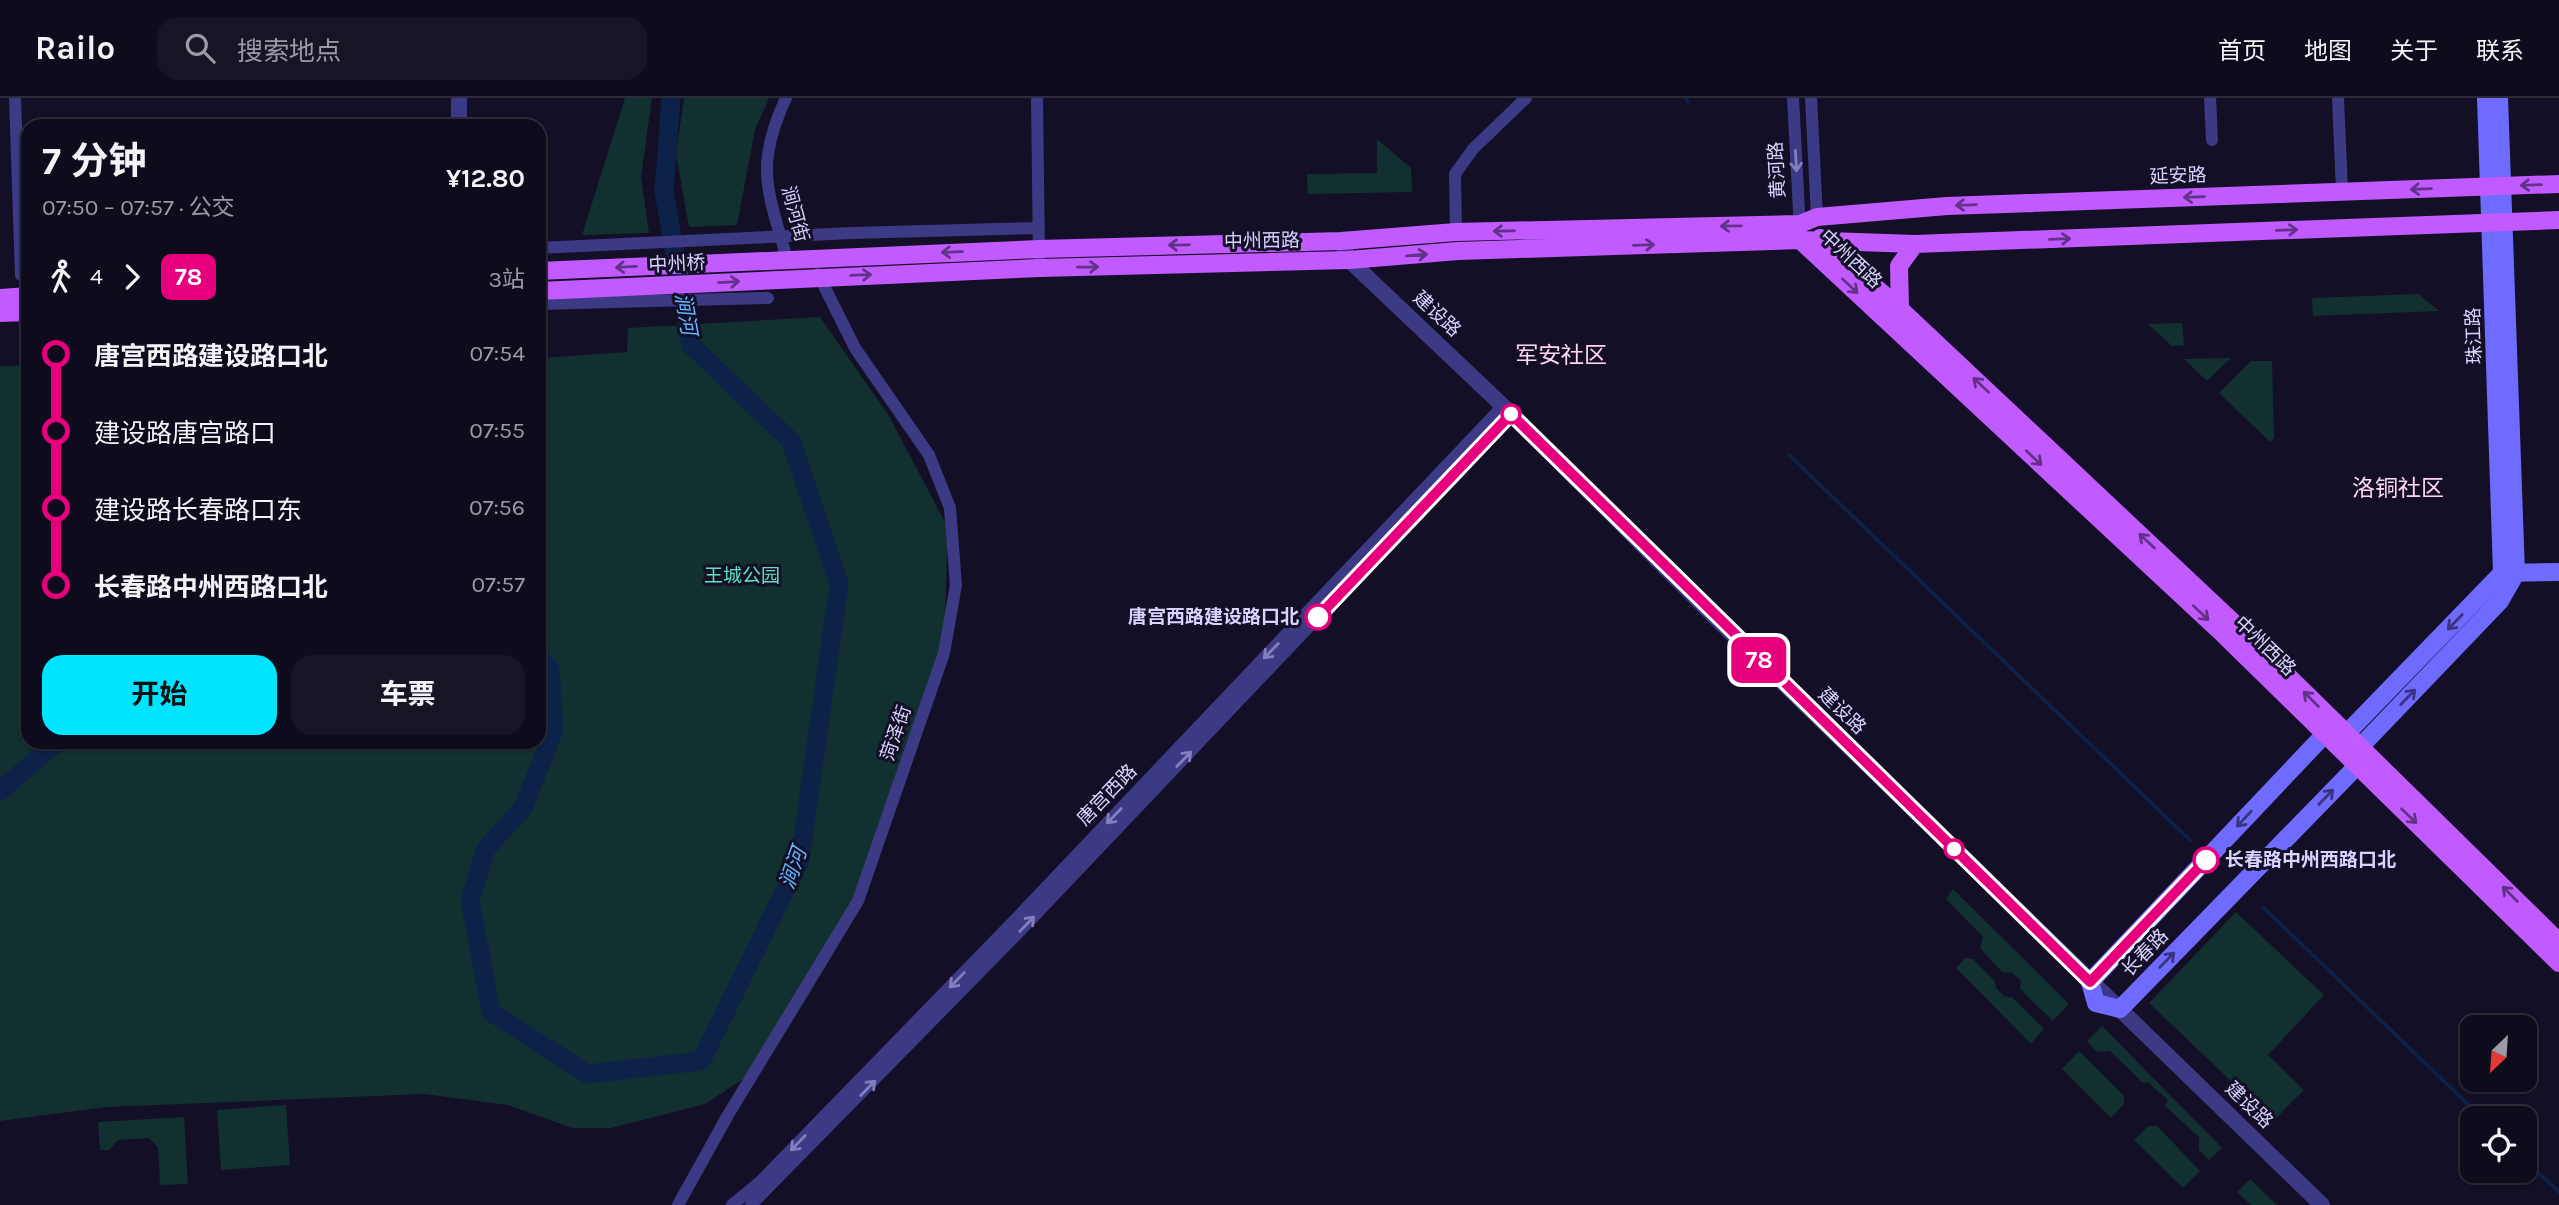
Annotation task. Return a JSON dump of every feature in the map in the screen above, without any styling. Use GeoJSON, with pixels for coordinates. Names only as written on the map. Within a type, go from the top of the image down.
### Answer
{"type":"FeatureCollection","features":[{"type":"Feature","properties":{"kind":"main road","name":"珠江路"},"geometry":{"type":"LineString","coordinates":[[2486,98],[2498,222],[2509,573]]}},
{"type":"Feature","properties":{"kind":"main road","name":"珠江路"},"geometry":{"type":"LineString","coordinates":[[2496,187],[2499,98]]}},
{"type":"Feature","properties":{"kind":"main road","name":"延安路"},"geometry":{"type":"LineString","coordinates":[[1800,232],[1817,217],[1947,206],[2559,184]]}},
{"type":"Feature","properties":{"kind":"main road","name":"中州西路"},"geometry":{"type":"LineString","coordinates":[[1817,217],[1820,240],[1900,309],[2235,624],[2559,942]]}},
{"type":"Feature","properties":{"kind":"main road"},"geometry":{"type":"LineString","coordinates":[[1800,232],[1820,240],[1915,244],[2559,220]]}},
{"type":"Feature","properties":{"kind":"main road","name":"中州西路"},"geometry":{"type":"LineString","coordinates":[[768,261],[1039,248],[1342,241],[1456,232],[1800,232],[2224,635],[2559,963]]}},
{"type":"Feature","properties":{"kind":"main road","name":"中州西路"},"geometry":{"type":"LineString","coordinates":[[768,289],[818,277],[1343,260],[1800,232]]}},
{"type":"Feature","properties":{"kind":"main road"},"geometry":{"type":"LineString","coordinates":[[1900,309],[1899,266],[1915,244]]}},
{"type":"Feature","properties":{"kind":"main road","name":"中州桥"},"geometry":{"type":"LineString","coordinates":[[546,271],[768,261]]}},
{"type":"Feature","properties":{"kind":"main road","name":"中州桥"},"geometry":{"type":"LineString","coordinates":[[546,292],[588,296],[768,289]]}},
{"type":"Feature","properties":{"kind":"main road"},"geometry":{"type":"LineString","coordinates":[[0,298],[21,296]]}},
{"type":"Feature","properties":{"kind":"main road"},"geometry":{"type":"LineString","coordinates":[[0,313],[21,312]]}},
{"type":"Feature","properties":{"kind":"main road"},"geometry":{"type":"LineString","coordinates":[[2325,734],[2346,734],[2509,573],[2559,572]]}},
{"type":"Feature","properties":{"kind":"main road"},"geometry":{"type":"LineString","coordinates":[[2357,765],[2361,746],[2500,601],[2509,573]]}},
{"type":"Feature","properties":{"kind":"main road","name":"长春路"},"geometry":{"type":"LineString","coordinates":[[2090,982],[2325,734]]}},
{"type":"Feature","properties":{"kind":"main road","name":"长春路"},"geometry":{"type":"LineString","coordinates":[[2120,1009],[2357,765]]}},
{"type":"Feature","properties":{"kind":"main road"},"geometry":{"type":"LineString","coordinates":[[2090,982],[2096,1003],[2120,1009]]}},
{"type":"Feature","properties":{"kind":"street"},"geometry":{"type":"LineString","coordinates":[[15,98],[21,275]]}},
{"type":"Feature","properties":{"kind":"street"},"geometry":{"type":"LineString","coordinates":[[459,98],[459,119]]}},
{"type":"Feature","properties":{"kind":"street"},"geometry":{"type":"LineString","coordinates":[[465,98],[465,119]]}},
{"type":"Feature","properties":{"kind":"street","name":"涧河街"},"geometry":{"type":"LineString","coordinates":[[786,98],[775,122],[767,156],[766,190],[787,259]]}},
{"type":"Feature","properties":{"kind":"street"},"geometry":{"type":"LineString","coordinates":[[1037,98],[1040,268]]}},
{"type":"Feature","properties":{"kind":"street"},"geometry":{"type":"LineString","coordinates":[[1456,232],[1455,174],[1473,149],[1526,98]]}},
{"type":"Feature","properties":{"kind":"street","name":"黄河路"},"geometry":{"type":"LineString","coordinates":[[1793,98],[1800,232]]}},
{"type":"Feature","properties":{"kind":"street","name":"黄河路"},"geometry":{"type":"LineString","coordinates":[[1811,98],[1817,217]]}},
{"type":"Feature","properties":{"kind":"street"},"geometry":{"type":"LineString","coordinates":[[2210,98],[2212,140]]}},
{"type":"Feature","properties":{"kind":"street"},"geometry":{"type":"LineString","coordinates":[[2338,98],[2342,191]]}},
{"type":"Feature","properties":{"kind":"street"},"geometry":{"type":"LineString","coordinates":[[546,248],[764,240],[852,233],[1039,228]]}},
{"type":"Feature","properties":{"kind":"street","name":"建设路"},"geometry":{"type":"LineString","coordinates":[[1342,241],[1343,260],[2322,1205]]}},
{"type":"Feature","properties":{"kind":"street","name":"菏泽街"},"geometry":{"type":"LineString","coordinates":[[678,1205],[728,1115],[858,901],[944,653],[954,594],[950,508],[929,456],[855,348],[818,277],[816,258]]}},
{"type":"Feature","properties":{"kind":"street"},"geometry":{"type":"LineString","coordinates":[[546,303],[588,296]]}},
{"type":"Feature","properties":{"kind":"street","name":"建设路"},"geometry":{"type":"LineString","coordinates":[[1504,413],[2096,1003],[2306,1205]]}},
{"type":"Feature","properties":{"kind":"street","name":"唐宫西路"},"geometry":{"type":"LineString","coordinates":[[733,1205],[761,1182],[1504,413]]}},
{"type":"Feature","properties":{"kind":"street","name":"唐宫西路"},"geometry":{"type":"LineString","coordinates":[[751,1205],[1029,922],[1504,413]]}},
{"type":"Feature","properties":{"kind":"green space"},"geometry":{"type":"Polygon","coordinates":[[[625,98],[652,98],[641,177],[649,233],[582,235],[625,98]]]}},
{"type":"Feature","properties":{"kind":"green space"},"geometry":{"type":"Polygon","coordinates":[[[684,98],[769,98],[755,130],[737,225],[689,227],[676,154],[684,98]]]}},
{"type":"Feature","properties":{"kind":"green space"},"geometry":{"type":"Polygon","coordinates":[[[1377,139],[1411,168],[1412,192],[1308,194],[1307,174],[1377,173],[1377,139]]]}},
{"type":"Feature","properties":{"kind":"green space"},"geometry":{"type":"Polygon","coordinates":[[[2418,294],[2439,311],[2313,316],[2312,298],[2418,294]]]}},
{"type":"Feature","properties":{"kind":"green space","name":"王城公园"},"geometry":{"type":"Polygon","coordinates":[[[820,317],[889,416],[948,528],[945,618],[933,689],[829,961],[766,1064],[705,1104],[611,1128],[572,1128],[508,1105],[424,1094],[107,1107],[0,1121],[0,366],[21,365],[21,749],[546,749],[546,358],[627,352],[628,328],[820,317]]]}},
{"type":"Feature","properties":{"kind":"green space"},"geometry":{"type":"Polygon","coordinates":[[[2182,323],[2184,345],[2172,346],[2148,324],[2182,323]]]}},
{"type":"Feature","properties":{"kind":"green space"},"geometry":{"type":"Polygon","coordinates":[[[2231,358],[2207,381],[2184,359],[2231,358]]]}},
{"type":"Feature","properties":{"kind":"green space"},"geometry":{"type":"Polygon","coordinates":[[[2251,361],[2272,361],[2274,438],[2270,442],[2219,393],[2251,361]]]}},
{"type":"Feature","properties":{"kind":"green space"},"geometry":{"type":"Polygon","coordinates":[[[1953,889],[2069,1004],[2053,1021],[2020,989],[2021,980],[2012,973],[2002,972],[1980,948],[1983,937],[1946,899],[1953,889]]]}},
{"type":"Feature","properties":{"kind":"green space"},"geometry":{"type":"Polygon","coordinates":[[[2236,912],[2324,995],[2268,1055],[2304,1090],[2273,1121],[2149,1003],[2236,912]]]}},
{"type":"Feature","properties":{"kind":"green space"},"geometry":{"type":"Polygon","coordinates":[[[1965,958],[1973,959],[1995,981],[1996,988],[2004,996],[2013,998],[2044,1029],[2031,1044],[1956,968],[1965,958]]]}},
{"type":"Feature","properties":{"kind":"green space"},"geometry":{"type":"Polygon","coordinates":[[[2102,1026],[2222,1148],[2209,1160],[2199,1150],[2199,1137],[2165,1106],[2168,1100],[2149,1083],[2142,1082],[2110,1051],[2097,1052],[2087,1041],[2102,1026]]]}},
{"type":"Feature","properties":{"kind":"green space"},"geometry":{"type":"Polygon","coordinates":[[[2079,1051],[2124,1096],[2124,1104],[2111,1118],[2062,1069],[2079,1051]]]}},
{"type":"Feature","properties":{"kind":"green space"},"geometry":{"type":"Polygon","coordinates":[[[286,1105],[290,1165],[221,1170],[217,1110],[286,1105]]]}},
{"type":"Feature","properties":{"kind":"green space"},"geometry":{"type":"Polygon","coordinates":[[[184,1117],[188,1184],[160,1185],[158,1147],[149,1138],[118,1140],[109,1150],[100,1150],[98,1122],[184,1117]]]}},
{"type":"Feature","properties":{"kind":"green space"},"geometry":{"type":"Polygon","coordinates":[[[2148,1126],[2157,1126],[2200,1171],[2183,1188],[2134,1140],[2148,1126]]]}},
{"type":"Feature","properties":{"kind":"green space"},"geometry":{"type":"Polygon","coordinates":[[[2250,1179],[2277,1205],[2251,1205],[2237,1192],[2250,1179]]]}},
{"type":"Feature","properties":{"kind":"waterway","name":"涧河"},"geometry":{"type":"LineString","coordinates":[[546,665],[550,669],[554,730],[523,808],[486,849],[470,900],[491,1012],[587,1074],[701,1061],[800,860],[839,584],[791,441],[691,345],[664,192],[671,98]]}},
{"type":"Feature","properties":{"kind":"waterway"},"geometry":{"type":"LineString","coordinates":[[1685,98],[1688,102]]}},
{"type":"Feature","properties":{"kind":"waterway"},"geometry":{"type":"LineString","coordinates":[[1789,455],[2190,840]]}},
{"type":"Feature","properties":{"kind":"waterway","name":"涧河"},"geometry":{"type":"LineString","coordinates":[[0,791],[49,749]]}},
{"type":"Feature","properties":{"kind":"waterway"},"geometry":{"type":"LineString","coordinates":[[2263,907],[2470,1106]]}},
{"type":"Feature","properties":{"kind":"waterway"},"geometry":{"type":"LineString","coordinates":[[2537,1171],[2559,1192]]}},
{"type":"Feature","properties":{"kind":"bus line","name":"78"},"geometry":{"type":"LineString","coordinates":[[1318,617],[1511,414],[1719,621],[2090,982],[2206,860]]}},
{"type":"Feature","properties":{"kind":"place","name":"唐宫西路建设路口北"},"geometry":{"type":"Point","coordinates":[1318,617]}},
{"type":"Feature","properties":{"kind":"place","name":"长春路中州西路口北"},"geometry":{"type":"Point","coordinates":[2206,860]}},
{"type":"Feature","properties":{"kind":"district","name":"军安社区"},"geometry":{"type":"Point","coordinates":[1561,355]}},
{"type":"Feature","properties":{"kind":"district","name":"洛铜社区"},"geometry":{"type":"Point","coordinates":[2398,488]}}]}
